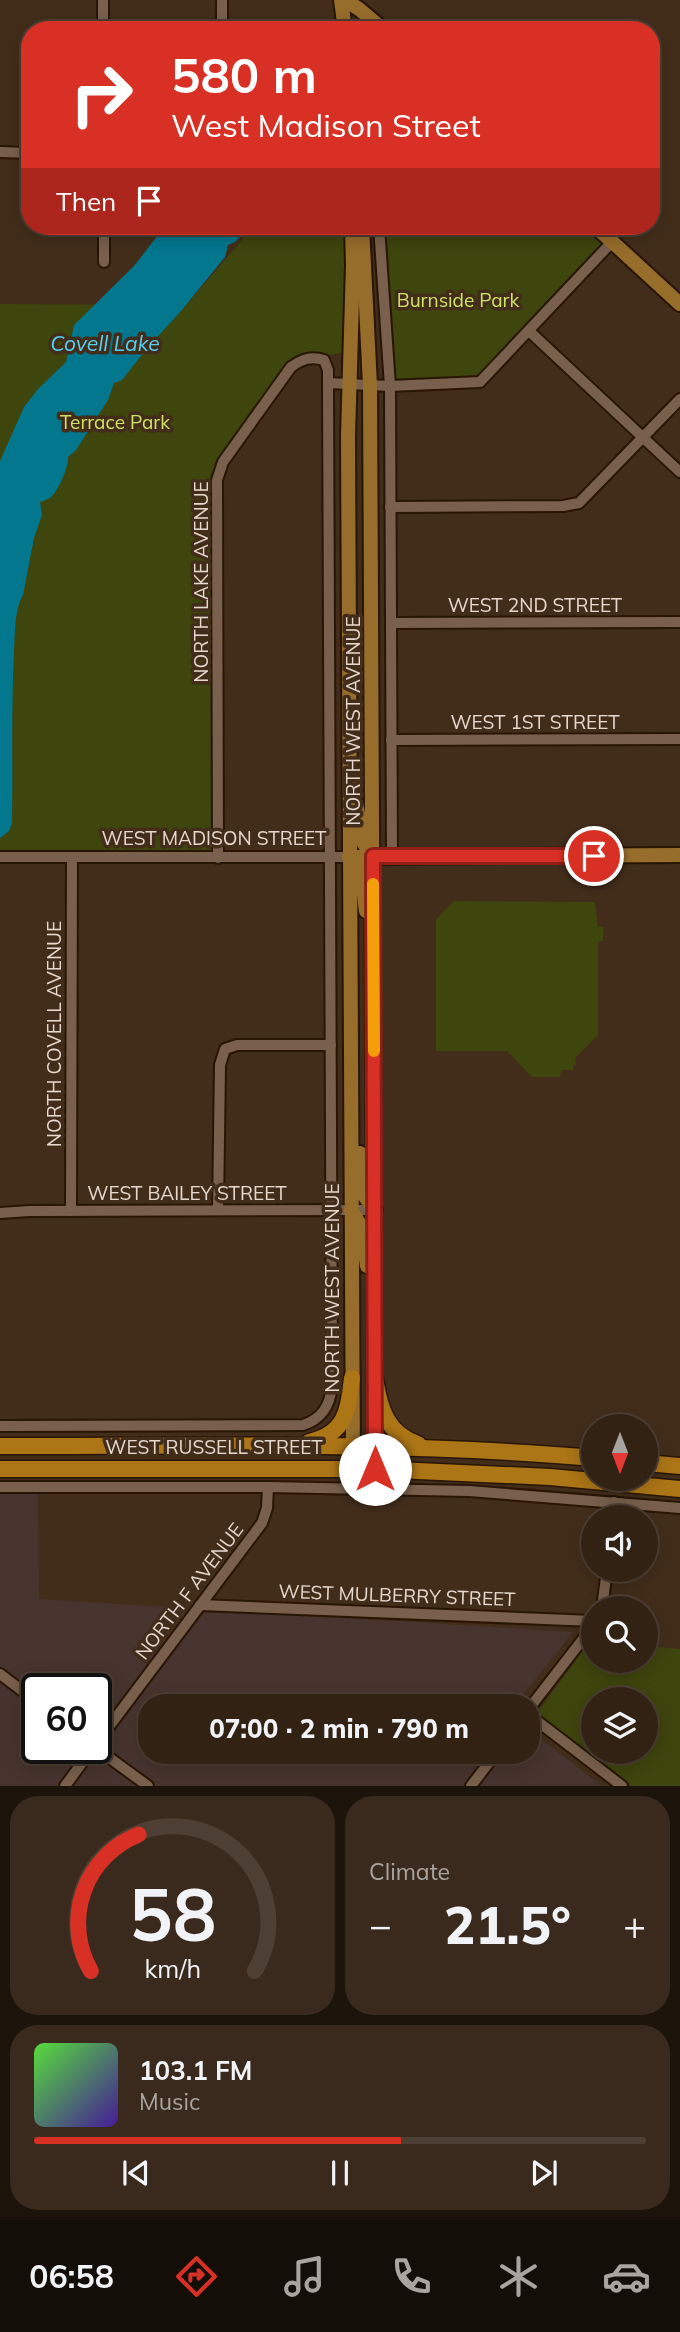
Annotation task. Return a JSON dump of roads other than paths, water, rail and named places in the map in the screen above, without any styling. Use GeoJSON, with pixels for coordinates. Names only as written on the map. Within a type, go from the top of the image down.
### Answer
{"type":"FeatureCollection","features":[{"type":"Feature","properties":{"kind":"highway"},"geometry":{"type":"LineString","coordinates":[[264,1446],[309,1443],[328,1436],[346,1415],[352,1378]]}},
{"type":"Feature","properties":{"kind":"highway"},"geometry":{"type":"LineString","coordinates":[[375,1379],[382,1412],[392,1429],[408,1441],[438,1449]]}},
{"type":"Feature","properties":{"kind":"highway","name":"WEST RUSSELL STREET"},"geometry":{"type":"LineString","coordinates":[[0,1446],[375,1446],[581,1457]]}},
{"type":"Feature","properties":{"kind":"highway"},"geometry":{"type":"LineString","coordinates":[[658,1464],[680,1466]]}},
{"type":"Feature","properties":{"kind":"highway","name":"WEST RUSSELL STREET"},"geometry":{"type":"LineString","coordinates":[[0,1469],[353,1468],[550,1477],[680,1489]]}},
{"type":"Feature","properties":{"kind":"main road"},"geometry":{"type":"LineString","coordinates":[[339,21],[342,0]]}},
{"type":"Feature","properties":{"kind":"main road"},"geometry":{"type":"LineString","coordinates":[[342,0],[344,21]]}},
{"type":"Feature","properties":{"kind":"main road"},"geometry":{"type":"LineString","coordinates":[[342,0],[373,21]]}},
{"type":"Feature","properties":{"kind":"main road","name":"NORTH WEST AVENUE"},"geometry":{"type":"LineString","coordinates":[[352,235],[349,385],[349,857],[353,1468]]}},
{"type":"Feature","properties":{"kind":"main road","name":"NORTH WEST AVENUE"},"geometry":{"type":"LineString","coordinates":[[362,235],[370,386],[375,1469]]}},
{"type":"Feature","properties":{"kind":"main road"},"geometry":{"type":"LineString","coordinates":[[605,235],[680,304]]}},
{"type":"Feature","properties":{"kind":"main road"},"geometry":{"type":"LineString","coordinates":[[349,778],[363,842],[373,856]]}},
{"type":"Feature","properties":{"kind":"main road","name":"WEST MADISON STREET"},"geometry":{"type":"LineString","coordinates":[[349,857],[680,855]]}},
{"type":"Feature","properties":{"kind":"main road"},"geometry":{"type":"LineString","coordinates":[[349,857],[355,861],[360,871],[367,916],[374,939]]}},
{"type":"Feature","properties":{"kind":"main road"},"geometry":{"type":"LineString","coordinates":[[351,1086],[357,1119],[362,1187],[374,1210]]}},
{"type":"Feature","properties":{"kind":"main road"},"geometry":{"type":"LineString","coordinates":[[351,1210],[361,1226],[371,1293],[374,1297]]}},
{"type":"Feature","properties":{"kind":"street"},"geometry":{"type":"LineString","coordinates":[[103,0],[103,21]]}},
{"type":"Feature","properties":{"kind":"street"},"geometry":{"type":"LineString","coordinates":[[222,0],[222,21]]}},
{"type":"Feature","properties":{"kind":"street"},"geometry":{"type":"LineString","coordinates":[[0,152],[21,153]]}},
{"type":"Feature","properties":{"kind":"street"},"geometry":{"type":"LineString","coordinates":[[104,235],[104,262]]}},
{"type":"Feature","properties":{"kind":"street","name":"NORTH WEST AVENUE"},"geometry":{"type":"LineString","coordinates":[[380,235],[390,386],[392,856]]}},
{"type":"Feature","properties":{"kind":"street"},"geometry":{"type":"LineString","coordinates":[[328,383],[390,386],[480,382],[612,242]]}},
{"type":"Feature","properties":{"kind":"street"},"geometry":{"type":"LineString","coordinates":[[529,331],[680,472]]}},
{"type":"Feature","properties":{"kind":"street","name":"NORTH LAKE AVENUE"},"geometry":{"type":"LineString","coordinates":[[218,858],[218,475],[223,462],[291,367],[303,359],[324,360],[327,364],[328,383]]}},
{"type":"Feature","properties":{"kind":"street","name":"NORTH WEST AVENUE"},"geometry":{"type":"LineString","coordinates":[[321,1415],[329,1402],[332,1386],[328,383]]}},
{"type":"Feature","properties":{"kind":"street"},"geometry":{"type":"LineString","coordinates":[[390,507],[563,506],[579,503],[680,399]]}},
{"type":"Feature","properties":{"kind":"street","name":"WEST 2ND STREET"},"geometry":{"type":"LineString","coordinates":[[391,623],[680,622]]}},
{"type":"Feature","properties":{"kind":"street","name":"WEST 1ST STREET"},"geometry":{"type":"LineString","coordinates":[[391,740],[680,738]]}},
{"type":"Feature","properties":{"kind":"street","name":"WEST MADISON STREET"},"geometry":{"type":"LineString","coordinates":[[0,857],[349,857]]}},
{"type":"Feature","properties":{"kind":"street","name":"NORTH COVELL AVENUE"},"geometry":{"type":"LineString","coordinates":[[71,1211],[72,858]]}},
{"type":"Feature","properties":{"kind":"street"},"geometry":{"type":"LineString","coordinates":[[218,1210],[220,1065],[225,1049],[237,1045],[331,1045]]}},
{"type":"Feature","properties":{"kind":"street","name":"WEST BAILEY STREET"},"geometry":{"type":"LineString","coordinates":[[0,1213],[374,1210]]}},
{"type":"Feature","properties":{"kind":"street","name":"WEST RUSSELL STREET"},"geometry":{"type":"LineString","coordinates":[[0,1426],[294,1426],[309,1423],[321,1415]]}},
{"type":"Feature","properties":{"kind":"street"},"geometry":{"type":"LineString","coordinates":[[94,1468],[94,1487]]}},
{"type":"Feature","properties":{"kind":"street","name":"WEST RUSSELL STREET"},"geometry":{"type":"LineString","coordinates":[[0,1487],[268,1487],[469,1491],[680,1508]]}},
{"type":"Feature","properties":{"kind":"street","name":"NORTH F AVENUE"},"geometry":{"type":"LineString","coordinates":[[112,1724],[262,1523],[267,1508],[268,1487]]}},
{"type":"Feature","properties":{"kind":"street","name":"WEST MULBERRY STREET"},"geometry":{"type":"LineString","coordinates":[[200,1605],[581,1622]]}},
{"type":"Feature","properties":{"kind":"street"},"geometry":{"type":"LineString","coordinates":[[540,1696],[581,1639]]}},
{"type":"Feature","properties":{"kind":"street"},"geometry":{"type":"LineString","coordinates":[[0,1674],[21,1690]]}},
{"type":"Feature","properties":{"kind":"street"},"geometry":{"type":"LineString","coordinates":[[540,1722],[621,1786]]}},
{"type":"Feature","properties":{"kind":"street"},"geometry":{"type":"LineString","coordinates":[[112,1760],[148,1786]]}},
{"type":"Feature","properties":{"kind":"street","name":"NORTH F AVENUE"},"geometry":{"type":"LineString","coordinates":[[65,1786],[82,1764]]}},
{"type":"Feature","properties":{"kind":"street"},"geometry":{"type":"LineString","coordinates":[[471,1786],[488,1764]]}},
{"type":"Feature","properties":{"kind":"water","name":"Covell Lake"},"geometry":{"type":"Polygon","coordinates":[[[158,235],[242,235],[228,245],[225,257],[122,380],[114,383],[108,400],[76,450],[68,457],[65,472],[56,490],[50,498],[40,502],[42,515],[34,538],[16,623],[12,823],[9,831],[0,838],[0,461],[24,407],[66,362],[74,325],[134,266],[158,235]]]}},
{"type":"Feature","properties":{"kind":"park label","name":"Burnside Park"},"geometry":{"type":"Point","coordinates":[458,300]}},
{"type":"Feature","properties":{"kind":"park label","name":"Terrace Park"},"geometry":{"type":"Point","coordinates":[115,422]}}]}
